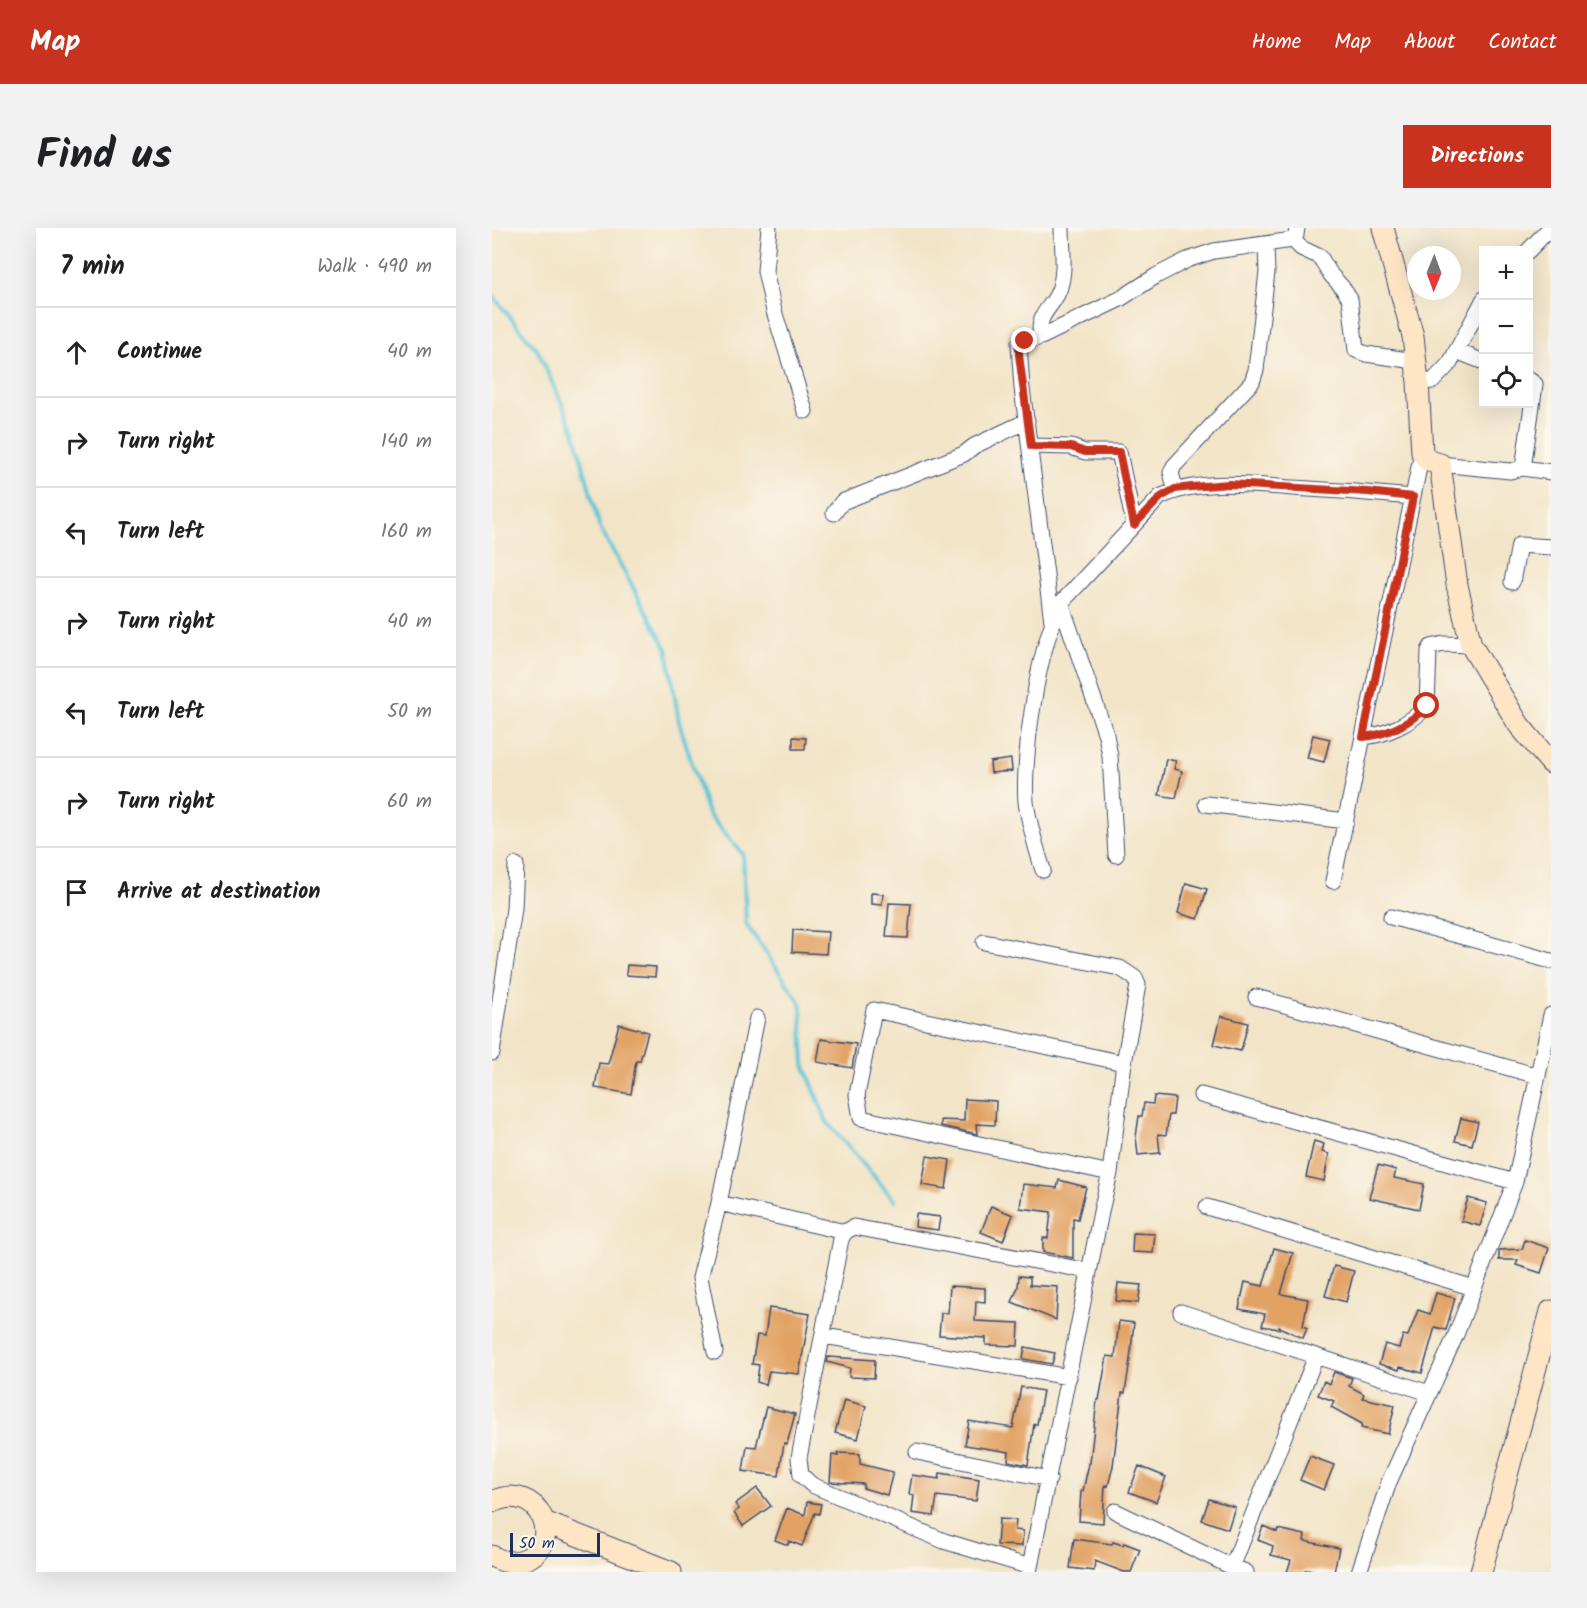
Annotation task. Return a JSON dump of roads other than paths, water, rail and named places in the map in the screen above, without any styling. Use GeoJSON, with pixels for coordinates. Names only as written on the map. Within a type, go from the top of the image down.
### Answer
{"type":"FeatureCollection","features":[{"type":"Feature","properties":{"kind":"street"},"geometry":{"type":"LineString","coordinates":[[769,228],[765,272],[774,311],[805,411]]}},
{"type":"Feature","properties":{"kind":"street"},"geometry":{"type":"LineString","coordinates":[[1041,337],[1040,322],[1044,312],[1059,291],[1061,283],[1062,228]]}},
{"type":"Feature","properties":{"kind":"street"},"geometry":{"type":"LineString","coordinates":[[1333,881],[1422,453],[1418,382],[1409,320],[1383,228]]}},
{"type":"Feature","properties":{"kind":"street"},"geometry":{"type":"LineString","coordinates":[[1533,246],[1550,228]]}},
{"type":"Feature","properties":{"kind":"street"},"geometry":{"type":"LineString","coordinates":[[1052,621],[1021,377],[1019,344],[1041,337],[1120,298],[1187,260],[1214,252],[1266,244],[1295,234],[1301,248],[1320,257],[1350,299],[1356,350],[1366,354],[1415,361]]}},
{"type":"Feature","properties":{"kind":"street"},"geometry":{"type":"LineString","coordinates":[[1175,489],[1171,472],[1174,466],[1252,382],[1256,370],[1267,272],[1266,244]]}},
{"type":"Feature","properties":{"kind":"street"},"geometry":{"type":"LineString","coordinates":[[1418,382],[1432,381],[1446,368],[1483,300]]}},
{"type":"Feature","properties":{"kind":"street"},"geometry":{"type":"LineString","coordinates":[[1456,351],[1479,360]]}},
{"type":"Feature","properties":{"kind":"street"},"geometry":{"type":"LineString","coordinates":[[1533,383],[1535,384],[1533,399]]}},
{"type":"Feature","properties":{"kind":"street"},"geometry":{"type":"LineString","coordinates":[[1523,468],[1532,408]]}},
{"type":"Feature","properties":{"kind":"street"},"geometry":{"type":"LineString","coordinates":[[834,513],[842,502],[963,454],[974,446],[1027,421]]}},
{"type":"Feature","properties":{"kind":"street"},"geometry":{"type":"LineString","coordinates":[[1031,446],[1071,447],[1085,452],[1119,452],[1134,525]]}},
{"type":"Feature","properties":{"kind":"street"},"geometry":{"type":"LineString","coordinates":[[1422,453],[1429,461],[1440,464],[1510,471],[1523,468],[1551,472]]}},
{"type":"Feature","properties":{"kind":"street"},"geometry":{"type":"LineString","coordinates":[[1440,464],[1457,585],[1471,645],[1519,725],[1551,763]]}},
{"type":"Feature","properties":{"kind":"street"},"geometry":{"type":"LineString","coordinates":[[1043,870],[1026,803],[1026,777],[1034,697],[1052,621],[1061,603],[1161,497],[1175,489],[1229,484],[1368,492],[1413,497]]}},
{"type":"Feature","properties":{"kind":"street"},"geometry":{"type":"LineString","coordinates":[[1512,582],[1519,545],[1551,547]]}},
{"type":"Feature","properties":{"kind":"street"},"geometry":{"type":"LineString","coordinates":[[1061,603],[1106,735],[1110,756],[1116,855]]}},
{"type":"Feature","properties":{"kind":"street"},"geometry":{"type":"LineString","coordinates":[[1363,737],[1391,730],[1427,706],[1431,646],[1471,645]]}},
{"type":"Feature","properties":{"kind":"street"},"geometry":{"type":"LineString","coordinates":[[1206,804],[1346,821]]}},
{"type":"Feature","properties":{"kind":"street"},"geometry":{"type":"LineString","coordinates":[[492,1053],[514,909],[516,865]]}},
{"type":"Feature","properties":{"kind":"street"},"geometry":{"type":"LineString","coordinates":[[1390,917],[1551,961]]}},
{"type":"Feature","properties":{"kind":"street"},"geometry":{"type":"LineString","coordinates":[[984,942],[1120,968],[1128,973],[1138,985],[1124,1063],[1110,1173],[1029,1570],[944,1541],[812,1485],[801,1475],[799,1458],[841,1239],[845,1232],[854,1227],[1089,1271]]}},
{"type":"Feature","properties":{"kind":"street"},"geometry":{"type":"LineString","coordinates":[[1256,997],[1539,1076]]}},
{"type":"Feature","properties":{"kind":"street"},"geometry":{"type":"LineString","coordinates":[[1110,1173],[861,1118],[857,1095],[874,1010],[1124,1063]]}},
{"type":"Feature","properties":{"kind":"street"},"geometry":{"type":"LineString","coordinates":[[1359,1572],[1389,1482],[1455,1337],[1515,1182],[1551,1015]]}},
{"type":"Feature","properties":{"kind":"street"},"geometry":{"type":"LineString","coordinates":[[716,1352],[700,1278],[719,1203],[757,1018]]}},
{"type":"Feature","properties":{"kind":"street"},"geometry":{"type":"LineString","coordinates":[[1202,1095],[1515,1182]]}},
{"type":"Feature","properties":{"kind":"street"},"geometry":{"type":"LineString","coordinates":[[719,1203],[845,1232]]}},
{"type":"Feature","properties":{"kind":"street"},"geometry":{"type":"LineString","coordinates":[[1207,1207],[1474,1288]]}},
{"type":"Feature","properties":{"kind":"street"},"geometry":{"type":"LineString","coordinates":[[1481,1572],[1551,1311]]}},
{"type":"Feature","properties":{"kind":"street"},"geometry":{"type":"LineString","coordinates":[[1181,1312],[1429,1393]]}},
{"type":"Feature","properties":{"kind":"street"},"geometry":{"type":"LineString","coordinates":[[824,1336],[1069,1377]]}},
{"type":"Feature","properties":{"kind":"street"},"geometry":{"type":"LineString","coordinates":[[1115,1511],[1239,1569],[1316,1356]]}},
{"type":"Feature","properties":{"kind":"street"},"geometry":{"type":"LineString","coordinates":[[917,1452],[1049,1479]]}},
{"type":"Feature","properties":{"kind":"street"},"geometry":{"type":"LineString","coordinates":[[492,1502],[513,1496],[524,1498],[540,1512],[545,1533],[542,1544],[526,1559],[516,1563],[504,1562],[492,1556]]}},
{"type":"Feature","properties":{"kind":"street"},"geometry":{"type":"LineString","coordinates":[[544,1522],[671,1572]]}},
{"type":"Feature","properties":{"kind":"waterway"},"geometry":{"type":"LineString","coordinates":[[492,295],[538,351],[574,431],[600,528],[667,649],[679,722],[708,814],[743,854],[746,924],[801,1004],[804,1064],[827,1122],[895,1201]]}}]}
